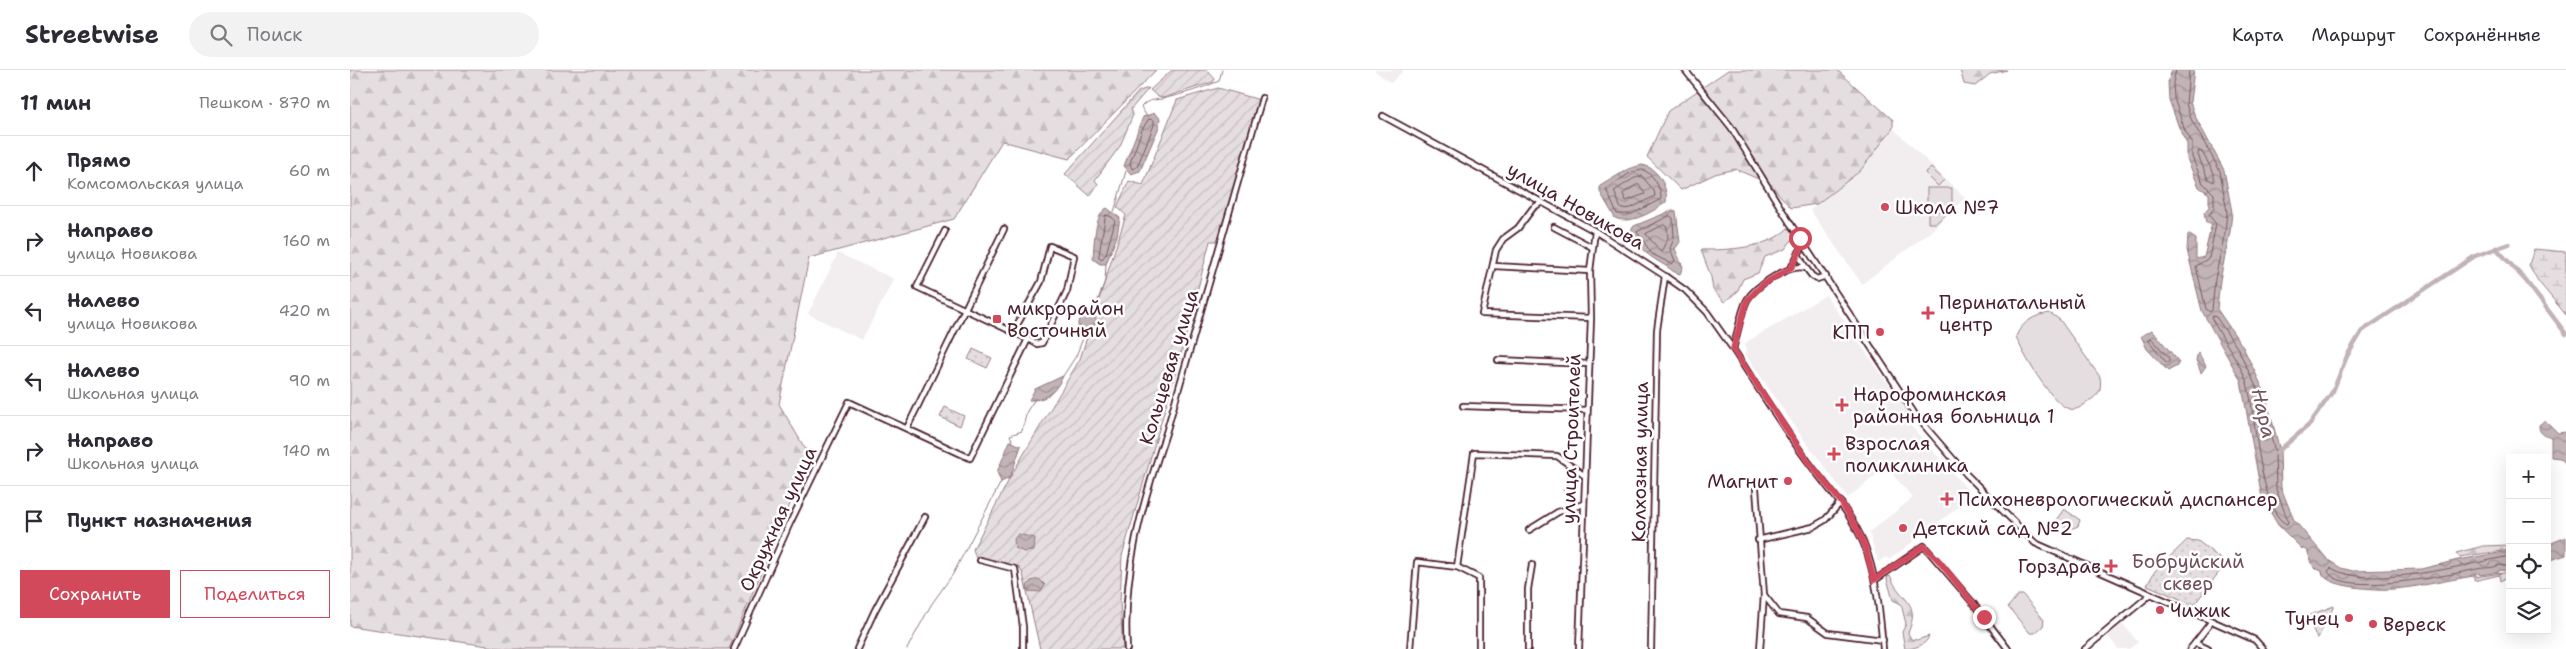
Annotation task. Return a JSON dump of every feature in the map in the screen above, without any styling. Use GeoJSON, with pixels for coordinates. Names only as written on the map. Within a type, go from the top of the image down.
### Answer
{"type":"FeatureCollection","features":[{"type":"Feature","properties":{"kind":"street"},"geometry":{"type":"LineString","coordinates":[[1685,70],[1732,127],[1916,416],[1966,474],[2029,539],[2255,640],[2263,649]]}},
{"type":"Feature","properties":{"kind":"street","name":"Кольцевая улица"},"geometry":{"type":"LineString","coordinates":[[1127,649],[1126,627],[1130,556],[1152,474],[1171,416],[1262,98]]}},
{"type":"Feature","properties":{"kind":"street","name":"улица Новикова"},"geometry":{"type":"LineString","coordinates":[[1383,116],[1595,231],[1685,290],[1707,312],[1807,460],[1841,502],[1865,546],[1874,580],[1884,649]]}},
{"type":"Feature","properties":{"kind":"street"},"geometry":{"type":"LineString","coordinates":[[1542,202],[1533,208],[1518,228],[1502,239],[1496,250],[1482,314],[1591,318]]}},
{"type":"Feature","properties":{"kind":"street"},"geometry":{"type":"LineString","coordinates":[[1554,227],[1592,247]]}},
{"type":"Feature","properties":{"kind":"street"},"geometry":{"type":"LineString","coordinates":[[1004,230],[907,428],[970,458],[1028,339]]}},
{"type":"Feature","properties":{"kind":"street"},"geometry":{"type":"LineString","coordinates":[[945,231],[918,287],[1036,344],[1042,343],[1067,291],[1074,256],[1050,246],[1041,282],[1013,332]]}},
{"type":"Feature","properties":{"kind":"street","name":"улица Строителей"},"geometry":{"type":"LineString","coordinates":[[1579,649],[1591,318],[1590,271],[1595,231]]}},
{"type":"Feature","properties":{"kind":"street"},"geometry":{"type":"LineString","coordinates":[[1791,268],[1798,254],[1806,245]]}},
{"type":"Feature","properties":{"kind":"street"},"geometry":{"type":"LineString","coordinates":[[1798,254],[1812,276],[1817,279],[1826,276]]}},
{"type":"Feature","properties":{"kind":"street"},"geometry":{"type":"LineString","coordinates":[[1494,266],[1590,271]]}},
{"type":"Feature","properties":{"kind":"street"},"geometry":{"type":"LineString","coordinates":[[1733,349],[1747,300],[1763,284],[1791,268],[1806,268]]}},
{"type":"Feature","properties":{"kind":"street","name":"Колхозная улица"},"geometry":{"type":"LineString","coordinates":[[1651,649],[1657,330],[1665,276]]}},
{"type":"Feature","properties":{"kind":"street"},"geometry":{"type":"LineString","coordinates":[[1498,360],[1588,364]]}},
{"type":"Feature","properties":{"kind":"street","name":"Окружная улица"},"geometry":{"type":"LineString","coordinates":[[734,649],[790,523],[849,402],[907,428]]}},
{"type":"Feature","properties":{"kind":"street"},"geometry":{"type":"LineString","coordinates":[[1463,406],[1587,410]]}},
{"type":"Feature","properties":{"kind":"street"},"geometry":{"type":"LineString","coordinates":[[1457,567],[1474,453],[1557,456],[1585,476]]}},
{"type":"Feature","properties":{"kind":"street"},"geometry":{"type":"LineString","coordinates":[[1756,488],[1758,540],[1764,595],[1760,649]]}},
{"type":"Feature","properties":{"kind":"street"},"geometry":{"type":"LineString","coordinates":[[1758,540],[1813,527],[1824,520],[1841,502]]}},
{"type":"Feature","properties":{"kind":"street"},"geometry":{"type":"LineString","coordinates":[[1529,530],[1558,512],[1584,504]]}},
{"type":"Feature","properties":{"kind":"street"},"geometry":{"type":"LineString","coordinates":[[857,649],[875,610],[925,517]]}},
{"type":"Feature","properties":{"kind":"street"},"geometry":{"type":"LineString","coordinates":[[1874,580],[1924,546],[1949,573],[2008,649]]}},
{"type":"Feature","properties":{"kind":"street"},"geometry":{"type":"LineString","coordinates":[[980,560],[1015,569],[1023,627],[1023,649]]}},
{"type":"Feature","properties":{"kind":"street"},"geometry":{"type":"LineString","coordinates":[[1410,649],[1417,562],[1457,567],[1479,578],[1479,649]]}},
{"type":"Feature","properties":{"kind":"street"},"geometry":{"type":"LineString","coordinates":[[1528,649],[1528,589],[1532,565]]}},
{"type":"Feature","properties":{"kind":"street"},"geometry":{"type":"LineString","coordinates":[[2085,649],[2151,594]]}},
{"type":"Feature","properties":{"kind":"street"},"geometry":{"type":"LineString","coordinates":[[1764,595],[1779,614],[1807,618],[1828,633],[1882,640]]}},
{"type":"Feature","properties":{"kind":"street"},"geometry":{"type":"LineString","coordinates":[[2190,649],[2212,622]]}},
{"type":"Feature","properties":{"kind":"street"},"geometry":{"type":"LineString","coordinates":[[2195,643],[2208,649]]}},
{"type":"Feature","properties":{"kind":"shaded area"},"geometry":{"type":"Polygon","coordinates":[[[1374,70],[1404,70],[1391,83],[1374,70]]]}},
{"type":"Feature","properties":{"kind":"shaded area","name":"Школа №7"},"geometry":{"type":"Polygon","coordinates":[[[1893,128],[1965,198],[1930,232],[1862,284],[1810,210],[1860,171],[1893,128]]]}},
{"type":"Feature","properties":{"kind":"shaded area"},"geometry":{"type":"Polygon","coordinates":[[[838,253],[894,279],[862,340],[808,314],[838,253]]]}},
{"type":"Feature","properties":{"kind":"shaded area","name":"Нарофоминская районная больница 1"},"geometry":{"type":"Polygon","coordinates":[[[1826,295],[1915,422],[1911,426],[1973,496],[1889,560],[1886,557],[1878,562],[1869,532],[1913,498],[1886,467],[1848,498],[1802,437],[1746,355],[1745,343],[1826,295]]]}},
{"type":"Feature","properties":{"kind":"shaded area"},"geometry":{"type":"Polygon","coordinates":[[[2123,624],[2138,642],[2129,649],[2118,649],[2108,636],[2123,624]]]}},
{"type":"Feature","properties":{"kind":"green space"},"geometry":{"type":"Polygon","coordinates":[[[350,70],[1156,70],[1069,159],[1002,141],[954,219],[809,258],[779,404],[810,457],[729,649],[509,649],[350,626],[350,70]]]}},
{"type":"Feature","properties":{"kind":"green space"},"geometry":{"type":"Polygon","coordinates":[[[1172,70],[1207,70],[1215,79],[1213,82],[1163,98],[1158,97],[1150,90],[1172,70]]]}},
{"type":"Feature","properties":{"kind":"green space"},"geometry":{"type":"Polygon","coordinates":[[[1728,70],[1837,70],[1893,120],[1893,128],[1860,171],[1817,204],[1791,208],[1770,184],[1735,169],[1715,174],[1681,190],[1647,157],[1668,111],[1728,70]]]}},
{"type":"Feature","properties":{"kind":"green space"},"geometry":{"type":"Polygon","coordinates":[[[1960,70],[2007,70],[1990,74],[1975,86],[1964,84],[1960,70]]]}},
{"type":"Feature","properties":{"kind":"green space"},"geometry":{"type":"Polygon","coordinates":[[[1149,88],[1131,109],[1133,115],[1120,146],[1095,180],[1098,184],[1090,196],[1065,174],[1139,91],[1149,88]]]}},
{"type":"Feature","properties":{"kind":"green space"},"geometry":{"type":"Polygon","coordinates":[[[1218,88],[1260,100],[1220,241],[1210,241],[1183,347],[1122,556],[1120,602],[1123,649],[1040,649],[1023,574],[1019,567],[976,559],[973,549],[1012,474],[1080,359],[1126,215],[1117,207],[1129,181],[1143,185],[1177,100],[1218,88]]]}},
{"type":"Feature","properties":{"kind":"green space"},"geometry":{"type":"Polygon","coordinates":[[[1931,168],[1944,180],[1938,186],[1925,173],[1931,168]]]}},
{"type":"Feature","properties":{"kind":"green space"},"geometry":{"type":"Polygon","coordinates":[[[1927,188],[1952,188],[1952,209],[1927,209],[1927,188]]]}},
{"type":"Feature","properties":{"kind":"green space"},"geometry":{"type":"Polygon","coordinates":[[[1945,211],[1945,215],[1936,223],[1928,223],[1928,212],[1945,211]]]}},
{"type":"Feature","properties":{"kind":"green space"},"geometry":{"type":"Polygon","coordinates":[[[1788,228],[1795,236],[1785,249],[1765,257],[1758,273],[1743,279],[1737,292],[1724,302],[1713,290],[1711,277],[1701,250],[1735,249],[1759,244],[1780,235],[1788,228]]]}},
{"type":"Feature","properties":{"kind":"green space"},"geometry":{"type":"Polygon","coordinates":[[[2534,249],[2566,252],[2566,315],[2538,281],[2529,265],[2534,249]]]}},
{"type":"Feature","properties":{"kind":"green space"},"geometry":{"type":"Polygon","coordinates":[[[2050,313],[2060,320],[2100,377],[2101,386],[2097,394],[2083,406],[2075,409],[2067,408],[2060,404],[2045,387],[2030,364],[2016,336],[2030,320],[2050,313]]]}},
{"type":"Feature","properties":{"kind":"green space"},"geometry":{"type":"Polygon","coordinates":[[[973,349],[992,358],[987,368],[968,359],[973,349]]]}},
{"type":"Feature","properties":{"kind":"green space"},"geometry":{"type":"Polygon","coordinates":[[[945,407],[964,416],[960,426],[940,417],[945,407]]]}},
{"type":"Feature","properties":{"kind":"green space"},"geometry":{"type":"Polygon","coordinates":[[[2064,509],[2080,520],[2078,526],[2066,528],[2056,520],[2064,509]]]}},
{"type":"Feature","properties":{"kind":"green space","name":"Бобруйский сквер"},"geometry":{"type":"Polygon","coordinates":[[[2187,540],[2198,541],[2226,563],[2194,605],[2147,585],[2155,571],[2187,540]]]}},
{"type":"Feature","properties":{"kind":"green space"},"geometry":{"type":"Polygon","coordinates":[[[2506,545],[2506,551],[2459,557],[2456,553],[2483,546],[2506,545]]]}},
{"type":"Feature","properties":{"kind":"green space"},"geometry":{"type":"Polygon","coordinates":[[[2506,573],[2506,578],[2500,581],[2499,575],[2474,581],[2474,577],[2506,573]]]}},
{"type":"Feature","properties":{"kind":"green space"},"geometry":{"type":"Polygon","coordinates":[[[1888,576],[1891,577],[1911,607],[1912,622],[1908,633],[1911,639],[1917,640],[1929,636],[1926,642],[1919,646],[1905,649],[1902,632],[1906,624],[1901,604],[1893,600],[1887,579],[1888,576]]]}},
{"type":"Feature","properties":{"kind":"green space"},"geometry":{"type":"Polygon","coordinates":[[[2018,595],[2023,595],[2044,620],[2043,626],[2035,633],[2030,633],[2008,607],[2018,595]]]}},
{"type":"Feature","properties":{"kind":"green space"},"geometry":{"type":"Polygon","coordinates":[[[2334,606],[2318,638],[2316,637],[2307,616],[2334,606]]]}},
{"type":"Feature","properties":{"kind":"water","name":"Нара"},"geometry":{"type":"Polygon","coordinates":[[[2172,70],[2194,70],[2190,102],[2195,116],[2224,170],[2232,212],[2217,309],[2243,347],[2265,393],[2280,451],[2281,488],[2294,520],[2328,560],[2341,568],[2353,571],[2421,569],[2506,552],[2506,571],[2499,570],[2499,572],[2480,575],[2479,573],[2474,576],[2403,588],[2376,589],[2352,587],[2324,577],[2322,571],[2314,568],[2307,550],[2301,548],[2278,525],[2262,498],[2241,381],[2202,311],[2187,250],[2188,234],[2196,239],[2196,259],[2204,257],[2212,223],[2206,223],[2204,212],[2209,207],[2209,194],[2199,187],[2187,159],[2187,144],[2169,100],[2168,82],[2172,70]]]}},
{"type":"Feature","properties":{"kind":"water"},"geometry":{"type":"Polygon","coordinates":[[[1154,113],[1160,118],[1159,127],[1140,171],[1131,174],[1124,166],[1143,117],[1154,113]]]}},
{"type":"Feature","properties":{"kind":"water"},"geometry":{"type":"Polygon","coordinates":[[[1642,165],[1652,170],[1661,179],[1666,191],[1666,202],[1655,210],[1635,219],[1621,220],[1615,218],[1600,192],[1600,186],[1628,169],[1642,165]]]}},
{"type":"Feature","properties":{"kind":"water"},"geometry":{"type":"Polygon","coordinates":[[[1107,208],[1120,218],[1117,236],[1106,264],[1100,264],[1093,259],[1094,239],[1099,217],[1107,208]]]}},
{"type":"Feature","properties":{"kind":"water"},"geometry":{"type":"Polygon","coordinates":[[[1673,210],[1676,211],[1680,242],[1675,249],[1683,267],[1680,274],[1644,251],[1636,242],[1631,230],[1634,226],[1673,210]]]}},
{"type":"Feature","properties":{"kind":"water"},"geometry":{"type":"Polygon","coordinates":[[[1087,313],[1095,317],[1098,323],[1089,333],[1081,334],[1078,332],[1078,322],[1087,313]]]}},
{"type":"Feature","properties":{"kind":"water"},"geometry":{"type":"Polygon","coordinates":[[[2152,330],[2179,362],[2177,366],[2168,371],[2147,349],[2141,336],[2152,330]]]}},
{"type":"Feature","properties":{"kind":"water"},"geometry":{"type":"Polygon","coordinates":[[[2198,352],[2206,366],[2201,373],[2196,360],[2198,352]]]}},
{"type":"Feature","properties":{"kind":"water"},"geometry":{"type":"Polygon","coordinates":[[[1063,376],[1054,390],[1046,397],[1029,400],[1035,389],[1063,376]]]}},
{"type":"Feature","properties":{"kind":"water"},"geometry":{"type":"Polygon","coordinates":[[[2545,420],[2558,433],[2566,432],[2566,464],[2560,458],[2551,457],[2551,437],[2542,434],[2539,425],[2545,420]]]}},
{"type":"Feature","properties":{"kind":"water"},"geometry":{"type":"Polygon","coordinates":[[[1010,441],[1021,446],[1010,478],[1001,482],[997,472],[1010,441]]]}},
{"type":"Feature","properties":{"kind":"water"},"geometry":{"type":"Polygon","coordinates":[[[1570,471],[1576,475],[1563,491],[1570,471]]]}},
{"type":"Feature","properties":{"kind":"water"},"geometry":{"type":"Polygon","coordinates":[[[1018,534],[1035,538],[1034,551],[1024,552],[1015,548],[1014,539],[1018,534]]]}},
{"type":"Feature","properties":{"kind":"water"},"geometry":{"type":"Polygon","coordinates":[[[2566,537],[2566,555],[2551,560],[2551,543],[2566,537]]]}},
{"type":"Feature","properties":{"kind":"water"},"geometry":{"type":"Polygon","coordinates":[[[1039,579],[1045,585],[1041,592],[1028,591],[1027,586],[1031,581],[1039,579]]]}},
{"type":"Feature","properties":{"kind":"waterway"},"geometry":{"type":"LineString","coordinates":[[1146,115],[1141,107],[1147,102],[1186,93],[1219,81],[1222,70]]}},
{"type":"Feature","properties":{"kind":"waterway"},"geometry":{"type":"LineString","coordinates":[[1114,212],[1126,171]]}},
{"type":"Feature","properties":{"kind":"waterway"},"geometry":{"type":"LineString","coordinates":[[2276,453],[2309,425],[2333,391],[2347,356],[2362,331],[2475,256],[2509,244]]}},
{"type":"Feature","properties":{"kind":"waterway"},"geometry":{"type":"LineString","coordinates":[[2496,248],[2526,281],[2566,334]]}},
{"type":"Feature","properties":{"kind":"waterway"},"geometry":{"type":"LineString","coordinates":[[1092,316],[1105,281],[1106,264]]}},
{"type":"Feature","properties":{"kind":"waterway"},"geometry":{"type":"LineString","coordinates":[[1063,376],[1076,356],[1085,333]]}},
{"type":"Feature","properties":{"kind":"waterway"},"geometry":{"type":"LineString","coordinates":[[1013,442],[1010,435],[1022,431],[1027,411],[1035,399]]}},
{"type":"Feature","properties":{"kind":"waterway"},"geometry":{"type":"LineString","coordinates":[[907,649],[931,605],[953,574],[1001,482]]}},
{"type":"Feature","properties":{"kind":"place","name":"Школа №7"},"geometry":{"type":"Point","coordinates":[1885,207]}},
{"type":"Feature","properties":{"kind":"place","name":"Перинатальный центр"},"geometry":{"type":"Point","coordinates":[1928,313]}},
{"type":"Feature","properties":{"kind":"place","name":"микрорайон Восточный"},"geometry":{"type":"Point","coordinates":[997,319]}},
{"type":"Feature","properties":{"kind":"place","name":"КПП"},"geometry":{"type":"Point","coordinates":[1880,332]}},
{"type":"Feature","properties":{"kind":"place","name":"Нарофоминская районная больница 1"},"geometry":{"type":"Point","coordinates":[1842,405]}},
{"type":"Feature","properties":{"kind":"place","name":"Взрослая поликлиника"},"geometry":{"type":"Point","coordinates":[1834,454]}},
{"type":"Feature","properties":{"kind":"place","name":"Магнит"},"geometry":{"type":"Point","coordinates":[1788,481]}},
{"type":"Feature","properties":{"kind":"place","name":"Психоневрологический диспансер"},"geometry":{"type":"Point","coordinates":[1947,499]}},
{"type":"Feature","properties":{"kind":"place","name":"Детский сад №2"},"geometry":{"type":"Point","coordinates":[1903,528]}},
{"type":"Feature","properties":{"kind":"place","name":"Горздрав"},"geometry":{"type":"Point","coordinates":[2111,566]}},
{"type":"Feature","properties":{"kind":"place","name":"Чижик"},"geometry":{"type":"Point","coordinates":[2160,610]}},
{"type":"Feature","properties":{"kind":"place","name":"Тунец"},"geometry":{"type":"Point","coordinates":[2349,618]}},
{"type":"Feature","properties":{"kind":"place","name":"Вереcк"},"geometry":{"type":"Point","coordinates":[2373,624]}},
{"type":"Feature","properties":{"kind":"route"},"geometry":{"type":"LineString","coordinates":[[1800,238],[1806,245],[1802,247],[1791,268],[1763,284],[1747,300],[1733,349],[1807,460],[1841,502],[1865,546],[1874,580],[1924,546],[1929,549],[1984,617]]}}]}
